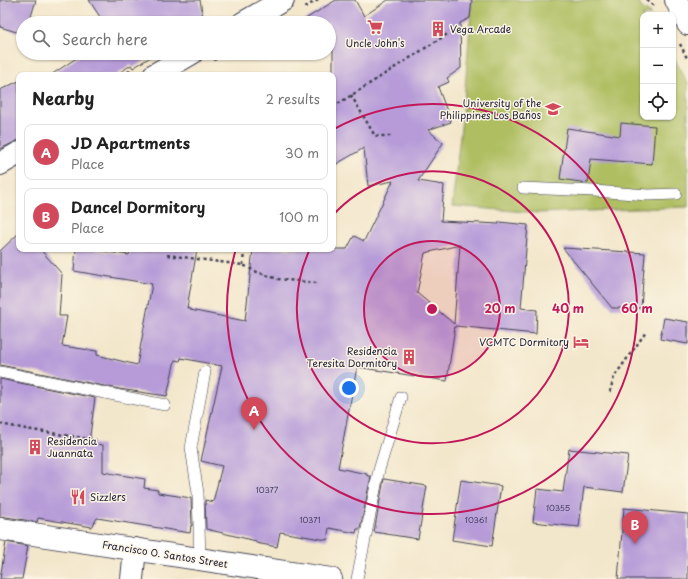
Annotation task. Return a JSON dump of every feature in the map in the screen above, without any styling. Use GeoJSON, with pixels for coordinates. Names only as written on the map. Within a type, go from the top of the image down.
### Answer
{"type":"FeatureCollection","features":[{"type":"Feature","properties":{"kind":"street"},"geometry":{"type":"LineString","coordinates":[[255,12],[283,0]]}},
{"type":"Feature","properties":{"kind":"street"},"geometry":{"type":"LineString","coordinates":[[676,0],[688,24]]}},
{"type":"Feature","properties":{"kind":"street"},"geometry":{"type":"LineString","coordinates":[[159,72],[180,60]]}},
{"type":"Feature","properties":{"kind":"street"},"geometry":{"type":"LineString","coordinates":[[0,164],[16,155]]}},
{"type":"Feature","properties":{"kind":"street","name":"Francisco O. Santos Street"},"geometry":{"type":"LineString","coordinates":[[0,529],[331,579]]}},
{"type":"Feature","properties":{"kind":"street"},"geometry":{"type":"LineString","coordinates":[[132,579],[134,549]]}},
{"type":"Feature","properties":{"kind":"lane"},"geometry":{"type":"LineString","coordinates":[[523,188],[648,195],[676,194]]}},
{"type":"Feature","properties":{"kind":"lane"},"geometry":{"type":"LineString","coordinates":[[0,372],[165,405]]}},
{"type":"Feature","properties":{"kind":"lane"},"geometry":{"type":"LineString","coordinates":[[200,559],[198,493],[191,448],[205,372]]}},
{"type":"Feature","properties":{"kind":"lane"},"geometry":{"type":"LineString","coordinates":[[357,579],[379,470],[401,397]]}},
{"type":"Feature","properties":{"kind":"path"},"geometry":{"type":"LineString","coordinates":[[336,105],[449,33]]}},
{"type":"Feature","properties":{"kind":"path"},"geometry":{"type":"LineString","coordinates":[[351,95],[375,136],[391,136]]}},
{"type":"Feature","properties":{"kind":"path"},"geometry":{"type":"LineString","coordinates":[[243,265],[244,252]]}},
{"type":"Feature","properties":{"kind":"path"},"geometry":{"type":"LineString","coordinates":[[167,255],[243,265],[257,272],[278,279],[318,283]]}},
{"type":"Feature","properties":{"kind":"path"},"geometry":{"type":"LineString","coordinates":[[610,392],[614,377],[646,332]]}},
{"type":"Feature","properties":{"kind":"path"},"geometry":{"type":"LineString","coordinates":[[0,424],[96,440]]}},
{"type":"Feature","properties":{"kind":"green space","name":"University of the Philippines Los Baños"},"geometry":{"type":"Polygon","coordinates":[[[472,0],[637,0],[642,8],[648,12],[640,12],[640,120],[676,120],[676,62],[688,84],[688,207],[539,213],[452,206],[464,101],[472,0]]]}},
{"type":"Feature","properties":{"kind":"building"},"geometry":{"type":"Polygon","coordinates":[[[0,0],[36,0],[31,16],[16,16],[16,32],[0,27],[0,0]]]}},
{"type":"Feature","properties":{"kind":"building"},"geometry":{"type":"Polygon","coordinates":[[[89,0],[200,0],[203,16],[99,16],[89,0]]]}},
{"type":"Feature","properties":{"kind":"building"},"geometry":{"type":"Polygon","coordinates":[[[336,0],[355,0],[364,16],[388,0],[472,0],[470,18],[460,23],[461,68],[447,78],[449,82],[438,87],[451,122],[428,130],[443,143],[418,181],[444,185],[441,221],[499,224],[499,222],[528,225],[521,308],[537,310],[536,334],[455,326],[447,381],[357,367],[338,468],[371,476],[360,529],[357,529],[356,533],[329,528],[327,540],[280,532],[277,547],[256,543],[256,541],[206,529],[205,500],[213,502],[222,466],[201,461],[222,366],[181,358],[180,361],[175,360],[167,396],[119,389],[0,365],[0,251],[16,236],[16,252],[43,252],[62,274],[59,316],[67,316],[62,346],[97,351],[97,355],[137,365],[152,284],[74,271],[76,252],[109,252],[129,255],[130,252],[196,252],[187,308],[190,310],[245,321],[253,252],[336,252],[336,249],[347,249],[354,236],[364,241],[393,181],[368,186],[364,148],[336,164],[336,72],[333,72],[333,60],[336,60],[336,16],[310,16],[336,0]],[[460,245],[425,253],[417,293],[454,324],[460,245]]]}},
{"type":"Feature","properties":{"kind":"building"},"geometry":{"type":"Polygon","coordinates":[[[74,60],[146,60],[133,68],[131,65],[120,72],[56,72],[74,60]]]}},
{"type":"Feature","properties":{"kind":"building"},"geometry":{"type":"Polygon","coordinates":[[[16,82],[16,141],[0,149],[0,90],[16,82]]]}},
{"type":"Feature","properties":{"kind":"building"},"geometry":{"type":"Polygon","coordinates":[[[621,123],[655,126],[652,164],[591,159],[588,183],[560,179],[567,128],[620,136],[621,123]]]}},
{"type":"Feature","properties":{"kind":"building"},"geometry":{"type":"Polygon","coordinates":[[[563,248],[645,253],[641,308],[612,308],[563,248]]]}},
{"type":"Feature","properties":{"kind":"building"},"geometry":{"type":"Polygon","coordinates":[[[664,318],[688,322],[688,344],[660,339],[664,318]]]}},
{"type":"Feature","properties":{"kind":"building"},"geometry":{"type":"Polygon","coordinates":[[[0,379],[95,398],[89,443],[103,445],[103,472],[145,479],[144,488],[158,490],[158,493],[191,498],[192,526],[191,525],[190,533],[97,518],[92,527],[38,518],[37,522],[0,516],[0,379]]]}},
{"type":"Feature","properties":{"kind":"building"},"geometry":{"type":"Polygon","coordinates":[[[569,449],[628,455],[623,492],[584,487],[579,527],[533,522],[537,489],[563,492],[569,449]]]}},
{"type":"Feature","properties":{"kind":"building"},"geometry":{"type":"Polygon","coordinates":[[[384,479],[427,486],[418,539],[374,532],[384,479]]]}},
{"type":"Feature","properties":{"kind":"building"},"geometry":{"type":"Polygon","coordinates":[[[461,480],[501,486],[492,546],[452,540],[461,480]]]}},
{"type":"Feature","properties":{"kind":"building"},"geometry":{"type":"Polygon","coordinates":[[[624,508],[688,514],[688,579],[618,579],[624,508]]]}},
{"type":"Feature","properties":{"kind":"building"},"geometry":{"type":"Polygon","coordinates":[[[6,542],[28,546],[22,579],[0,579],[6,542]]]}},
{"type":"Feature","properties":{"kind":"place","name":"Uncle John's"},"geometry":{"type":"Point","coordinates":[375,27]}},
{"type":"Feature","properties":{"kind":"place","name":"Vega Arcade"},"geometry":{"type":"Point","coordinates":[438,29]}},
{"type":"Feature","properties":{"kind":"place","name":"University of the Philippines Los Baños"},"geometry":{"type":"Point","coordinates":[553,109]}},
{"type":"Feature","properties":{"kind":"place","name":"VCMTC Dormitory"},"geometry":{"type":"Point","coordinates":[581,342]}},
{"type":"Feature","properties":{"kind":"place","name":"Residencia Teresita Dormitory"},"geometry":{"type":"Point","coordinates":[409,357]}},
{"type":"Feature","properties":{"kind":"place","name":"JD Apartments"},"geometry":{"type":"Point","coordinates":[254,430]}},
{"type":"Feature","properties":{"kind":"place","name":"Residencia Juannata"},"geometry":{"type":"Point","coordinates":[35,447]}},
{"type":"Feature","properties":{"kind":"place","name":"Sizzlers"},"geometry":{"type":"Point","coordinates":[78,497]}},
{"type":"Feature","properties":{"kind":"place","name":"Dancel Dormitory"},"geometry":{"type":"Point","coordinates":[635,544]}}]}
